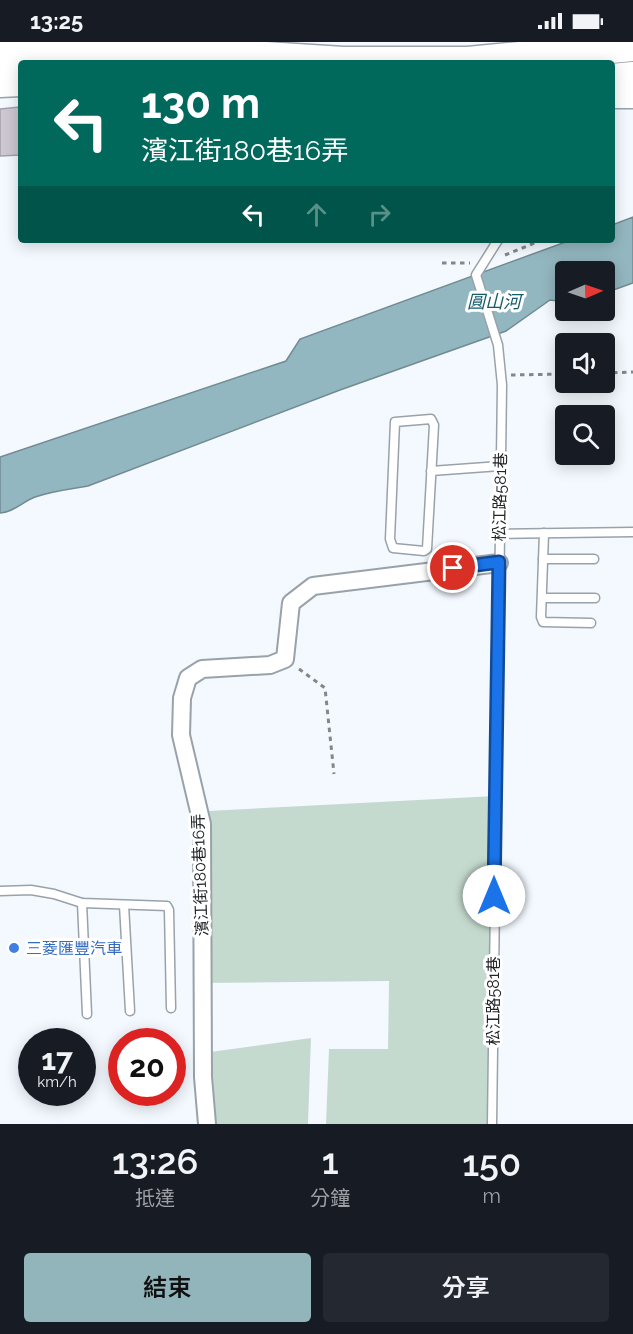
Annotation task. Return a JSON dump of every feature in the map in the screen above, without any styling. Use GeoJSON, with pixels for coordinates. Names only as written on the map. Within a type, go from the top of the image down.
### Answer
{"type":"FeatureCollection","features":[{"type":"Feature","properties":{"kind":"highway"},"geometry":{"type":"LineString","coordinates":[[378,42],[633,44]]}},
{"type":"Feature","properties":{"kind":"highway"},"geometry":{"type":"LineString","coordinates":[[486,60],[633,44]]}},
{"type":"Feature","properties":{"kind":"highway"},"geometry":{"type":"LineString","coordinates":[[0,48],[57,46],[307,60]]}},
{"type":"Feature","properties":{"kind":"highway"},"geometry":{"type":"LineString","coordinates":[[0,70],[18,68]]}},
{"type":"Feature","properties":{"kind":"highway"},"geometry":{"type":"LineString","coordinates":[[615,74],[633,75]]}},
{"type":"Feature","properties":{"kind":"highway"},"geometry":{"type":"LineString","coordinates":[[615,78],[633,75]]}},
{"type":"Feature","properties":{"kind":"main road"},"geometry":{"type":"LineString","coordinates":[[0,85],[18,84]]}},
{"type":"Feature","properties":{"kind":"main road"},"geometry":{"type":"LineString","coordinates":[[615,96],[633,96]]}},
{"type":"Feature","properties":{"kind":"street"},"geometry":{"type":"LineString","coordinates":[[285,659],[291,603],[313,586],[499,562]]}},
{"type":"Feature","properties":{"kind":"street","name":"濱江街180巷16弄"},"geometry":{"type":"LineString","coordinates":[[207,1124],[203,1077],[202,824],[181,735],[182,698],[188,678],[202,669],[270,664],[285,659]]}},
{"type":"Feature","properties":{"kind":"lane","name":"松江路581巷"},"geometry":{"type":"LineString","coordinates":[[492,1124],[501,375],[498,345],[476,275],[496,243]]}},
{"type":"Feature","properties":{"kind":"lane"},"geometry":{"type":"LineString","coordinates":[[431,419],[433,421],[431,471],[427,549],[424,551],[393,548],[390,539],[395,422],[431,419]]}},
{"type":"Feature","properties":{"kind":"lane"},"geometry":{"type":"LineString","coordinates":[[431,471],[500,466]]}},
{"type":"Feature","properties":{"kind":"lane"},"geometry":{"type":"LineString","coordinates":[[499,534],[633,532]]}},
{"type":"Feature","properties":{"kind":"lane"},"geometry":{"type":"LineString","coordinates":[[544,533],[541,617],[543,622],[591,623]]}},
{"type":"Feature","properties":{"kind":"lane"},"geometry":{"type":"LineString","coordinates":[[543,560],[594,559]]}},
{"type":"Feature","properties":{"kind":"lane"},"geometry":{"type":"LineString","coordinates":[[543,598],[596,598]]}},
{"type":"Feature","properties":{"kind":"lane"},"geometry":{"type":"LineString","coordinates":[[0,891],[31,890],[54,894],[82,903],[164,905],[169,910],[171,1008]]}},
{"type":"Feature","properties":{"kind":"lane"},"geometry":{"type":"LineString","coordinates":[[82,903],[87,1014]]}},
{"type":"Feature","properties":{"kind":"lane"},"geometry":{"type":"LineString","coordinates":[[124,905],[130,1011]]}},
{"type":"Feature","properties":{"kind":"path"},"geometry":{"type":"LineString","coordinates":[[615,373],[633,372]]}},
{"type":"Feature","properties":{"kind":"path"},"geometry":{"type":"LineString","coordinates":[[501,375],[555,374]]}},
{"type":"Feature","properties":{"kind":"path"},"geometry":{"type":"LineString","coordinates":[[285,659],[325,688],[334,774]]}},
{"type":"Feature","properties":{"kind":"green space"},"geometry":{"type":"Polygon","coordinates":[[[495,796],[492,1124],[326,1124],[329,1049],[388,1049],[389,981],[203,983],[208,811],[495,796]]]}},
{"type":"Feature","properties":{"kind":"green space"},"geometry":{"type":"Polygon","coordinates":[[[311,1038],[308,1124],[208,1124],[203,1053],[311,1038]]]}},
{"type":"Feature","properties":{"kind":"water","name":"圓山河"},"geometry":{"type":"Polygon","coordinates":[[[633,217],[633,283],[615,289],[615,261],[555,261],[555,301],[550,300],[506,331],[340,390],[88,486],[41,495],[10,511],[0,513],[0,457],[286,361],[300,339],[563,243],[615,243],[615,224],[633,217]]]}},
{"type":"Feature","properties":{"kind":"building"},"geometry":{"type":"Polygon","coordinates":[[[18,107],[18,155],[0,156],[0,109],[18,107]]]}},
{"type":"Feature","properties":{"kind":"place","name":"三菱匯豐汽車"},"geometry":{"type":"Point","coordinates":[14,948]}},
{"type":"Feature","properties":{"kind":"route"},"geometry":{"type":"LineString","coordinates":[[453,568],[499,562],[494,896]]}}]}
